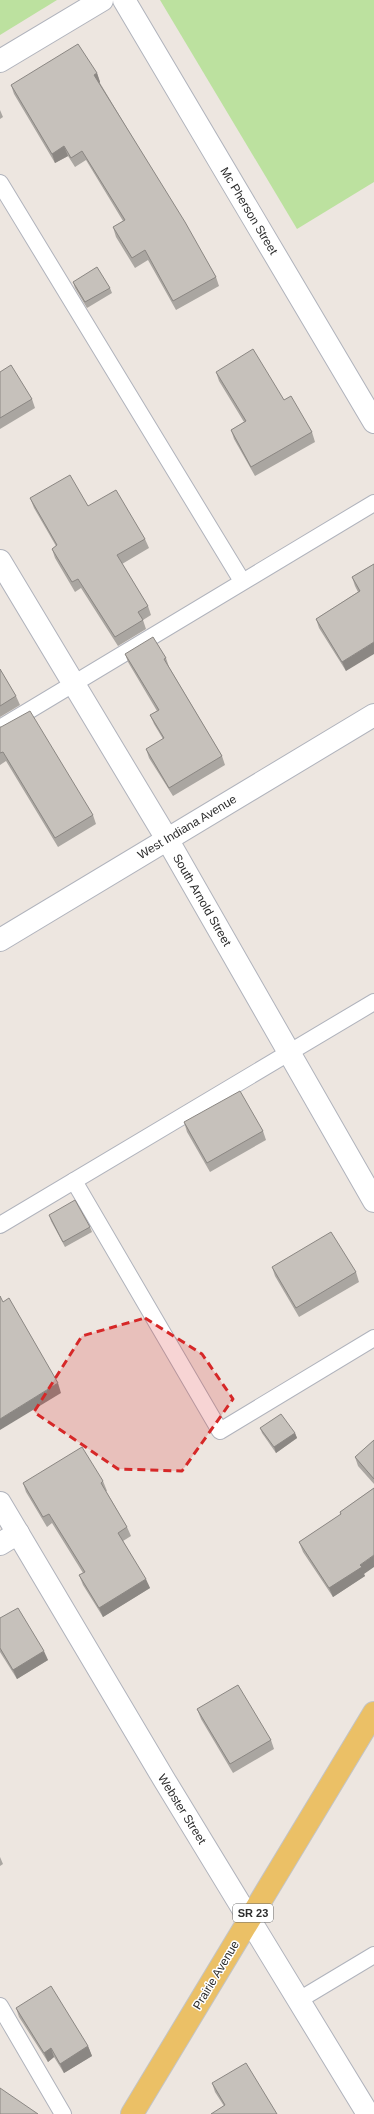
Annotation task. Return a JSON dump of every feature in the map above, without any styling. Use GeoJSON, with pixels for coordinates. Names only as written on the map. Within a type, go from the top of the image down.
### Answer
{"type":"FeatureCollection","features":[{"type":"Feature","properties":{"kind":"main road","name":"Prairie Avenue"},"geometry":{"type":"LineString","coordinates":[[132,2114],[374,1713]]}},
{"type":"Feature","properties":{"kind":"street"},"geometry":{"type":"LineString","coordinates":[[0,61],[102,0]]}},
{"type":"Feature","properties":{"kind":"street","name":"Mc Pherson Street"},"geometry":{"type":"LineString","coordinates":[[124,0],[374,422]]}},
{"type":"Feature","properties":{"kind":"street","name":"South Arnold Street"},"geometry":{"type":"LineString","coordinates":[[0,561],[167,839],[374,1201]]}},
{"type":"Feature","properties":{"kind":"street","name":"West Indiana Avenue"},"geometry":{"type":"LineString","coordinates":[[0,940],[374,715]]}},
{"type":"Feature","properties":{"kind":"street","name":"Webster Street"},"geometry":{"type":"LineString","coordinates":[[0,1503],[9,1539],[165,1781],[250,1918],[368,2114]]}},
{"type":"Feature","properties":{"kind":"lane"},"geometry":{"type":"LineString","coordinates":[[0,183],[242,581]]}},
{"type":"Feature","properties":{"kind":"lane"},"geometry":{"type":"LineString","coordinates":[[0,728],[242,581],[374,503]]}},
{"type":"Feature","properties":{"kind":"lane"},"geometry":{"type":"LineString","coordinates":[[0,1225],[374,1002]]}},
{"type":"Feature","properties":{"kind":"lane"},"geometry":{"type":"LineString","coordinates":[[74,1180],[220,1431],[374,1338]]}},
{"type":"Feature","properties":{"kind":"lane"},"geometry":{"type":"LineString","coordinates":[[299,2000],[374,1955]]}},
{"type":"Feature","properties":{"kind":"lane"},"geometry":{"type":"LineString","coordinates":[[0,2006],[63,2114]]}},
{"type":"Feature","properties":{"kind":"highlighted area"},"geometry":{"type":"Polygon","coordinates":[[[145,1318],[202,1354],[233,1399],[182,1471],[118,1469],[34,1412],[82,1336],[145,1318]]]}},
{"type":"Feature","properties":{"kind":"green space"},"geometry":{"type":"Polygon","coordinates":[[[0,0],[57,0],[0,35],[0,0]]]}},
{"type":"Feature","properties":{"kind":"green space"},"geometry":{"type":"Polygon","coordinates":[[[160,0],[374,0],[374,182],[297,229],[160,0]]]}},
{"type":"Feature","properties":{"kind":"building"},"geometry":{"type":"Polygon","coordinates":[[[78,44],[97,73],[94,75],[185,222],[216,277],[173,301],[145,250],[132,258],[113,227],[125,220],[82,151],[71,158],[64,146],[52,154],[11,85],[78,44]]]}},
{"type":"Feature","properties":{"kind":"building"},"geometry":{"type":"Polygon","coordinates":[[[97,267],[110,288],[85,302],[73,282],[97,267]]]}},
{"type":"Feature","properties":{"kind":"building"},"geometry":{"type":"Polygon","coordinates":[[[253,349],[284,400],[291,396],[312,432],[251,467],[231,430],[246,421],[216,372],[253,349]]]}},
{"type":"Feature","properties":{"kind":"building"},"geometry":{"type":"Polygon","coordinates":[[[11,365],[32,399],[0,418],[0,372],[11,365]]]}},
{"type":"Feature","properties":{"kind":"building"},"geometry":{"type":"Polygon","coordinates":[[[70,475],[88,506],[116,490],[145,539],[117,555],[148,606],[138,612],[143,620],[115,637],[78,579],[72,582],[52,549],[57,545],[30,498],[70,475]]]}},
{"type":"Feature","properties":{"kind":"building"},"geometry":{"type":"Polygon","coordinates":[[[374,564],[374,642],[342,662],[316,619],[360,591],[352,577],[374,564]]]}},
{"type":"Feature","properties":{"kind":"building"},"geometry":{"type":"Polygon","coordinates":[[[153,637],[166,658],[164,659],[222,756],[169,788],[146,749],[164,738],[150,715],[159,710],[125,654],[153,637]]]}},
{"type":"Feature","properties":{"kind":"building"},"geometry":{"type":"Polygon","coordinates":[[[0,669],[16,696],[0,706],[0,669]]]}},
{"type":"Feature","properties":{"kind":"building"},"geometry":{"type":"Polygon","coordinates":[[[30,711],[93,815],[55,838],[3,752],[0,753],[0,727],[30,711]]]}},
{"type":"Feature","properties":{"kind":"building"},"geometry":{"type":"Polygon","coordinates":[[[240,1091],[263,1131],[207,1163],[184,1122],[240,1091]]]}},
{"type":"Feature","properties":{"kind":"building"},"geometry":{"type":"Polygon","coordinates":[[[75,1200],[90,1227],[63,1242],[49,1215],[75,1200]]]}},
{"type":"Feature","properties":{"kind":"building"},"geometry":{"type":"Polygon","coordinates":[[[331,1232],[356,1272],[296,1308],[272,1267],[331,1232]]]}},
{"type":"Feature","properties":{"kind":"building"},"geometry":{"type":"Polygon","coordinates":[[[0,1296],[3,1302],[9,1298],[58,1383],[0,1419],[0,1296]]]}},
{"type":"Feature","properties":{"kind":"building"},"geometry":{"type":"Polygon","coordinates":[[[281,1414],[295,1433],[274,1447],[260,1428],[281,1414]]]}},
{"type":"Feature","properties":{"kind":"building"},"geometry":{"type":"Polygon","coordinates":[[[374,1440],[374,1479],[355,1457],[374,1440]]]}},
{"type":"Feature","properties":{"kind":"building"},"geometry":{"type":"Polygon","coordinates":[[[82,1447],[103,1481],[101,1483],[127,1527],[118,1533],[146,1579],[99,1608],[79,1575],[85,1572],[49,1514],[43,1517],[23,1483],[82,1447]]]}},
{"type":"Feature","properties":{"kind":"building"},"geometry":{"type":"Polygon","coordinates":[[[374,1488],[374,1555],[360,1565],[362,1567],[329,1588],[299,1542],[341,1514],[340,1512],[374,1488]]]}},
{"type":"Feature","properties":{"kind":"building"},"geometry":{"type":"Polygon","coordinates":[[[18,1608],[44,1651],[13,1670],[0,1648],[0,1618],[18,1608]]]}},
{"type":"Feature","properties":{"kind":"building"},"geometry":{"type":"Polygon","coordinates":[[[238,1685],[271,1740],[230,1764],[197,1709],[238,1685]]]}},
{"type":"Feature","properties":{"kind":"building"},"geometry":{"type":"Polygon","coordinates":[[[51,1986],[88,2046],[60,2064],[51,2048],[44,2053],[16,2008],[51,1986]]]}},
{"type":"Feature","properties":{"kind":"building"},"geometry":{"type":"Polygon","coordinates":[[[246,2063],[277,2114],[211,2114],[225,2105],[212,2083],[246,2063]]]}},
{"type":"Feature","properties":{"kind":"building"},"geometry":{"type":"Polygon","coordinates":[[[0,2088],[38,2114],[0,2114],[0,2088]]]}}]}
